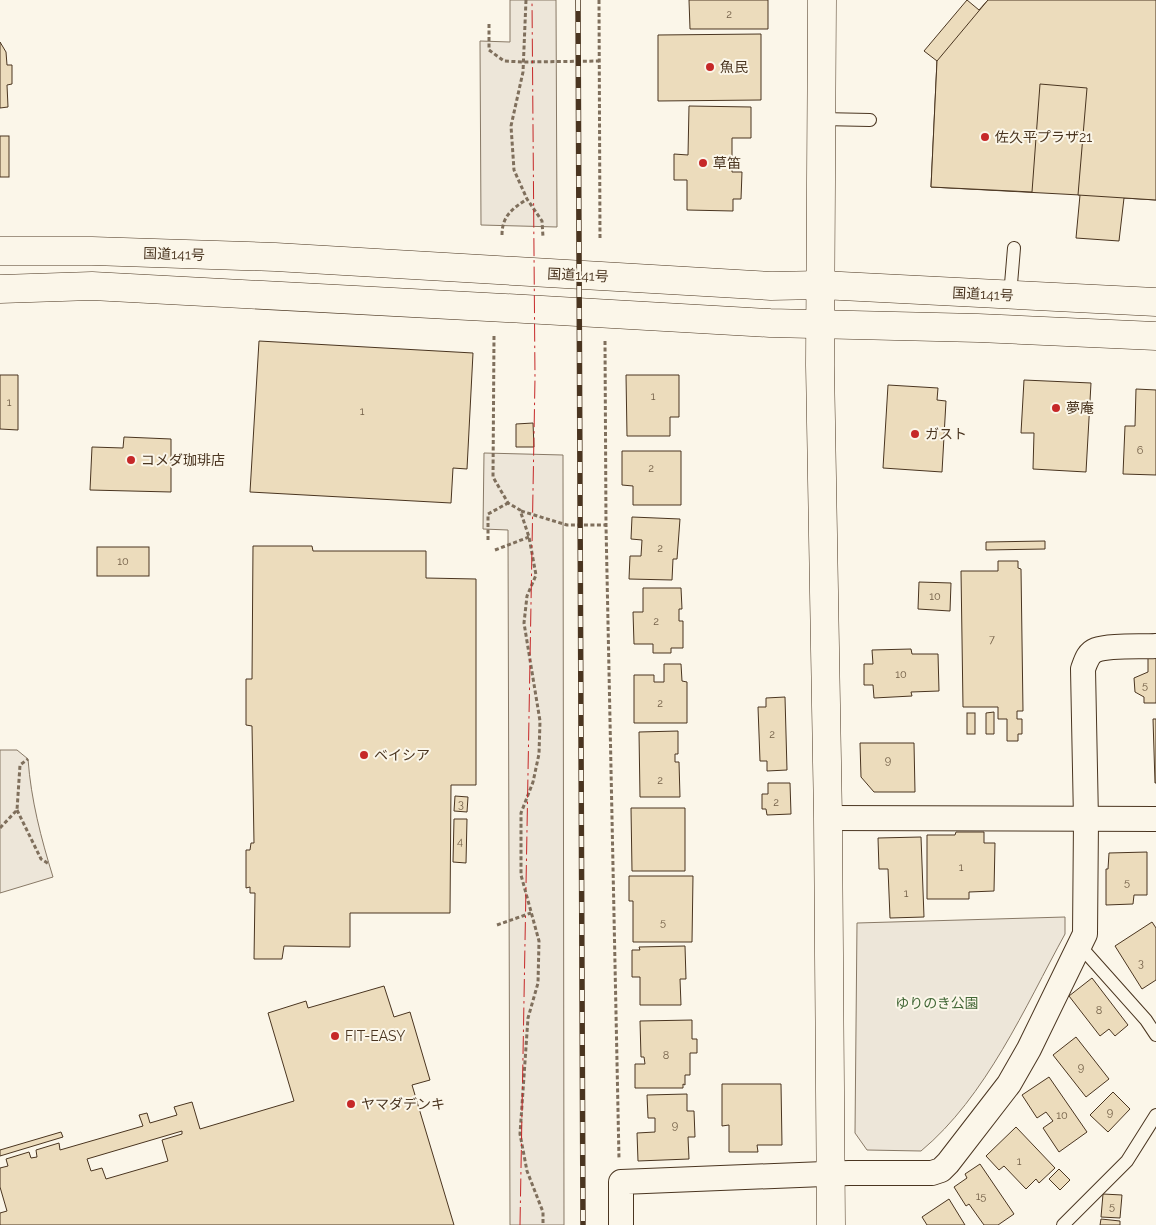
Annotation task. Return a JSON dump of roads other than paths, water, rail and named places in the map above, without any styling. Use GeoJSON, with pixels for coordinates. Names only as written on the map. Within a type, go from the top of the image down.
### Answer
{"type":"FeatureCollection","features":[{"type":"Feature","properties":{"kind":"main road"},"geometry":{"type":"LineString","coordinates":[[822,0],[820,375],[828,818],[831,1225]]}},
{"type":"Feature","properties":{"kind":"main road","name":"国道141号"},"geometry":{"type":"LineString","coordinates":[[0,251],[275,257],[761,285],[821,285],[1156,302]]}},
{"type":"Feature","properties":{"kind":"main road"},"geometry":{"type":"LineString","coordinates":[[0,288],[92,286],[821,325],[978,328],[1156,336]]}},
{"type":"Feature","properties":{"kind":"street"},"geometry":{"type":"LineString","coordinates":[[621,1225],[621,1182],[830,1174],[932,1173],[941,1170],[948,1163],[1009,1084],[1030,1049],[1085,934],[1086,820],[1083,669],[1087,657],[1095,650],[1105,648],[1156,646]]}},
{"type":"Feature","properties":{"kind":"street"},"geometry":{"type":"LineString","coordinates":[[828,818],[1156,819]]}},
{"type":"Feature","properties":{"kind":"lane"},"geometry":{"type":"LineString","coordinates":[[822,119],[870,120]]}},
{"type":"Feature","properties":{"kind":"lane"},"geometry":{"type":"LineString","coordinates":[[1010,296],[1014,248]]}},
{"type":"Feature","properties":{"kind":"lane"},"geometry":{"type":"LineString","coordinates":[[1080,946],[1146,1020],[1156,1035]]}},
{"type":"Feature","properties":{"kind":"lane"},"geometry":{"type":"LineString","coordinates":[[1063,1225],[1127,1161],[1156,1114]]}},
{"type":"Feature","properties":{"kind":"railway"},"geometry":{"type":"LineString","coordinates":[[578,0],[583,1225]]}},
{"type":"Feature","properties":{"kind":"place","name":"魚民"},"geometry":{"type":"Point","coordinates":[710,67]}},
{"type":"Feature","properties":{"kind":"place","name":"佐久平プラザ21"},"geometry":{"type":"Point","coordinates":[985,137]}},
{"type":"Feature","properties":{"kind":"place","name":"草笛"},"geometry":{"type":"Point","coordinates":[703,163]}},
{"type":"Feature","properties":{"kind":"place","name":"夢庵"},"geometry":{"type":"Point","coordinates":[1056,408]}},
{"type":"Feature","properties":{"kind":"place","name":"ガスト"},"geometry":{"type":"Point","coordinates":[915,434]}},
{"type":"Feature","properties":{"kind":"place","name":"コメダ珈琲店"},"geometry":{"type":"Point","coordinates":[131,460]}},
{"type":"Feature","properties":{"kind":"place","name":"ベイシア"},"geometry":{"type":"Point","coordinates":[364,755]}},
{"type":"Feature","properties":{"kind":"place","name":"FIT-EASY"},"geometry":{"type":"Point","coordinates":[335,1036]}},
{"type":"Feature","properties":{"kind":"place","name":"ヤマダデンキ"},"geometry":{"type":"Point","coordinates":[351,1104]}},
{"type":"Feature","properties":{"kind":"park label","name":"ゆりのき公園"},"geometry":{"type":"Point","coordinates":[937,1003]}}]}
